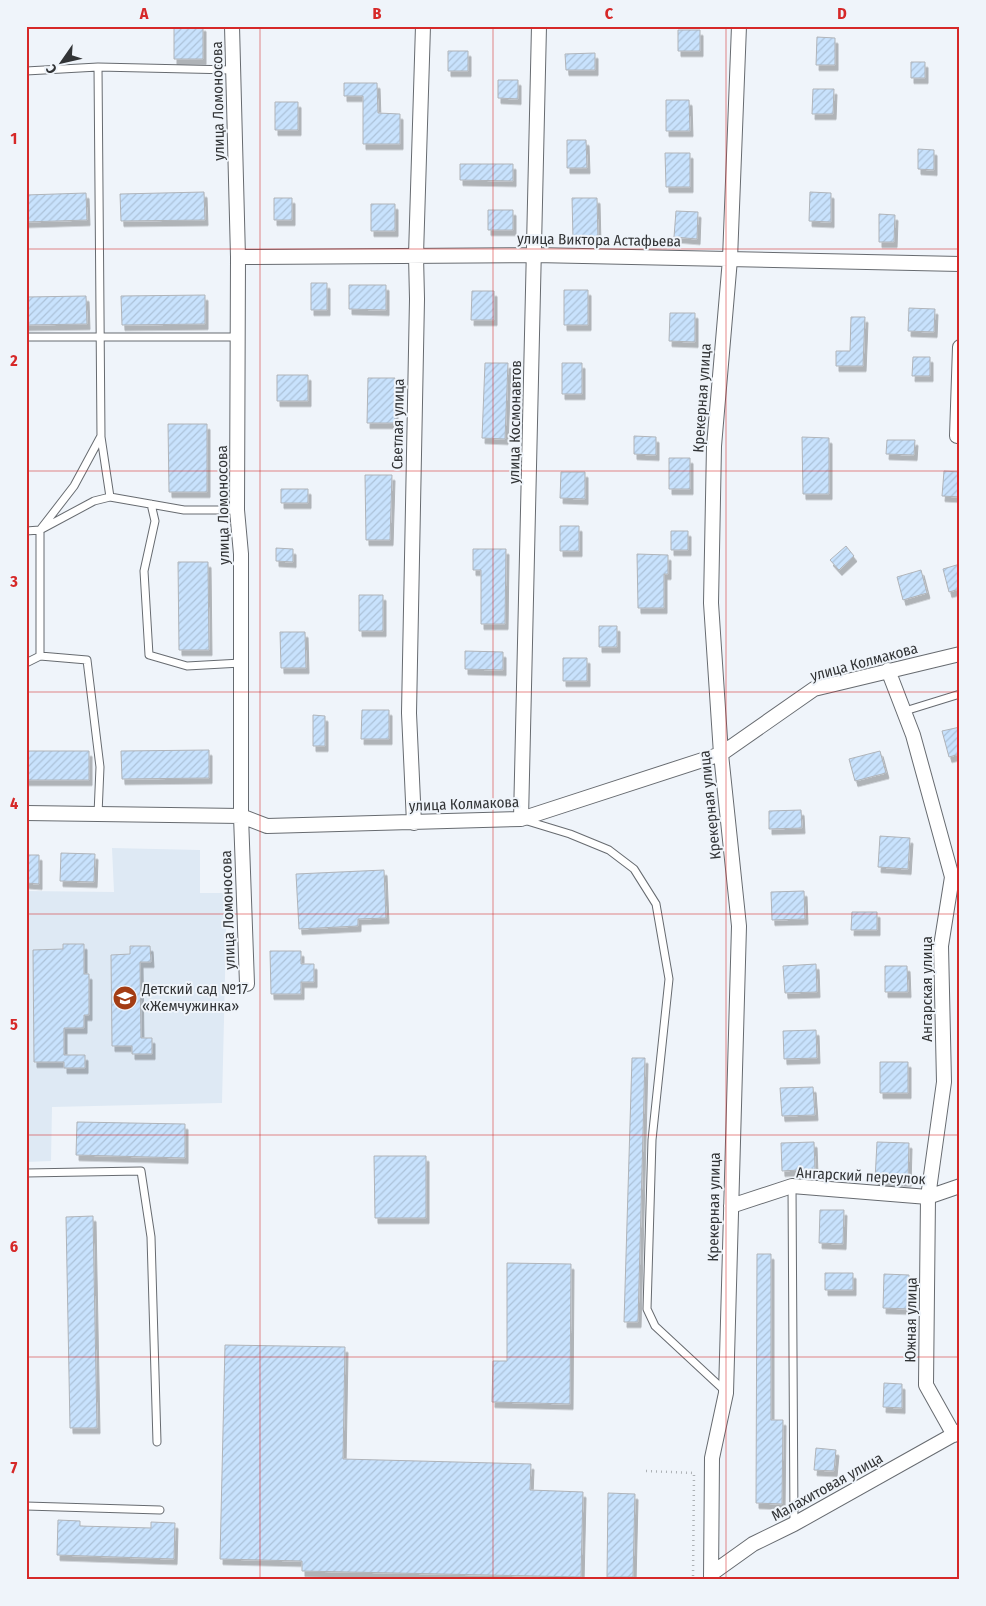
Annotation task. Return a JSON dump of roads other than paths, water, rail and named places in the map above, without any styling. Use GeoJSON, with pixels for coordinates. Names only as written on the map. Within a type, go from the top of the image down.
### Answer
{"type":"FeatureCollection","features":[{"type":"Feature","properties":{"kind":"street","name":"улица Ломоносова"},"geometry":{"type":"LineString","coordinates":[[232,26],[238,257],[237,510],[241,554],[240,816],[247,984]]}},
{"type":"Feature","properties":{"kind":"street","name":"Светлая улица"},"geometry":{"type":"LineString","coordinates":[[414,823],[409,713],[416,255],[423,26]]}},
{"type":"Feature","properties":{"kind":"street","name":"улица Космонавтов"},"geometry":{"type":"LineString","coordinates":[[521,819],[539,26]]}},
{"type":"Feature","properties":{"kind":"street","name":"Крекерная улица"},"geometry":{"type":"LineString","coordinates":[[711,1577],[712,1458],[726,1393],[739,926],[721,754],[711,603],[714,446],[730,259],[739,26]]}},
{"type":"Feature","properties":{"kind":"street","name":"улица Виктора Астафьева"},"geometry":{"type":"LineString","coordinates":[[238,257],[535,255],[960,264]]}},
{"type":"Feature","properties":{"kind":"street"},"geometry":{"type":"LineString","coordinates":[[957,436],[960,346]]}},
{"type":"Feature","properties":{"kind":"street","name":"улица Колмакова"},"geometry":{"type":"LineString","coordinates":[[26,813],[240,816],[267,826],[521,819],[721,754],[814,689],[960,654]]}},
{"type":"Feature","properties":{"kind":"street","name":"Ангарская улица"},"geometry":{"type":"LineString","coordinates":[[888,670],[906,710],[956,877],[941,946],[944,1082],[928,1197]]}},
{"type":"Feature","properties":{"kind":"street","name":"Ангарский переулок"},"geometry":{"type":"LineString","coordinates":[[731,1206],[792,1186],[928,1197],[960,1186]]}},
{"type":"Feature","properties":{"kind":"street","name":"Южная улица"},"geometry":{"type":"LineString","coordinates":[[928,1197],[926,1386],[957,1433]]}},
{"type":"Feature","properties":{"kind":"street","name":"Малахитовая улица"},"geometry":{"type":"LineString","coordinates":[[711,1577],[753,1544],[794,1524],[957,1433]]}},
{"type":"Feature","properties":{"kind":"lane"},"geometry":{"type":"LineString","coordinates":[[98,67],[101,436],[110,497]]}},
{"type":"Feature","properties":{"kind":"lane"},"geometry":{"type":"LineString","coordinates":[[26,71],[98,67],[233,70]]}},
{"type":"Feature","properties":{"kind":"lane"},"geometry":{"type":"LineString","coordinates":[[26,337],[237,336]]}},
{"type":"Feature","properties":{"kind":"lane"},"geometry":{"type":"LineString","coordinates":[[40,656],[40,530],[74,486],[101,436]]}},
{"type":"Feature","properties":{"kind":"lane"},"geometry":{"type":"LineString","coordinates":[[26,532],[40,530],[94,501],[110,497],[184,510],[237,510]]}},
{"type":"Feature","properties":{"kind":"lane"},"geometry":{"type":"LineString","coordinates":[[151,504],[155,520],[144,571],[149,655],[187,666],[241,662]]}},
{"type":"Feature","properties":{"kind":"lane"},"geometry":{"type":"LineString","coordinates":[[26,664],[40,656],[87,660],[100,767],[98,814]]}},
{"type":"Feature","properties":{"kind":"lane"},"geometry":{"type":"LineString","coordinates":[[906,710],[960,694]]}},
{"type":"Feature","properties":{"kind":"lane"},"geometry":{"type":"LineString","coordinates":[[521,819],[570,834],[609,850],[634,869],[656,904],[668,979],[652,1140],[647,1309],[655,1326],[726,1393]]}},
{"type":"Feature","properties":{"kind":"lane"},"geometry":{"type":"LineString","coordinates":[[26,1173],[141,1171],[151,1237],[157,1442]]}},
{"type":"Feature","properties":{"kind":"lane"},"geometry":{"type":"LineString","coordinates":[[792,1186],[794,1524]]}},
{"type":"Feature","properties":{"kind":"lane"},"geometry":{"type":"LineString","coordinates":[[26,1506],[160,1510]]}},
{"type":"Feature","properties":{"kind":"place","name":"Детский сад №17 «Жемчужинка»"},"geometry":{"type":"Point","coordinates":[125,998]}}]}
